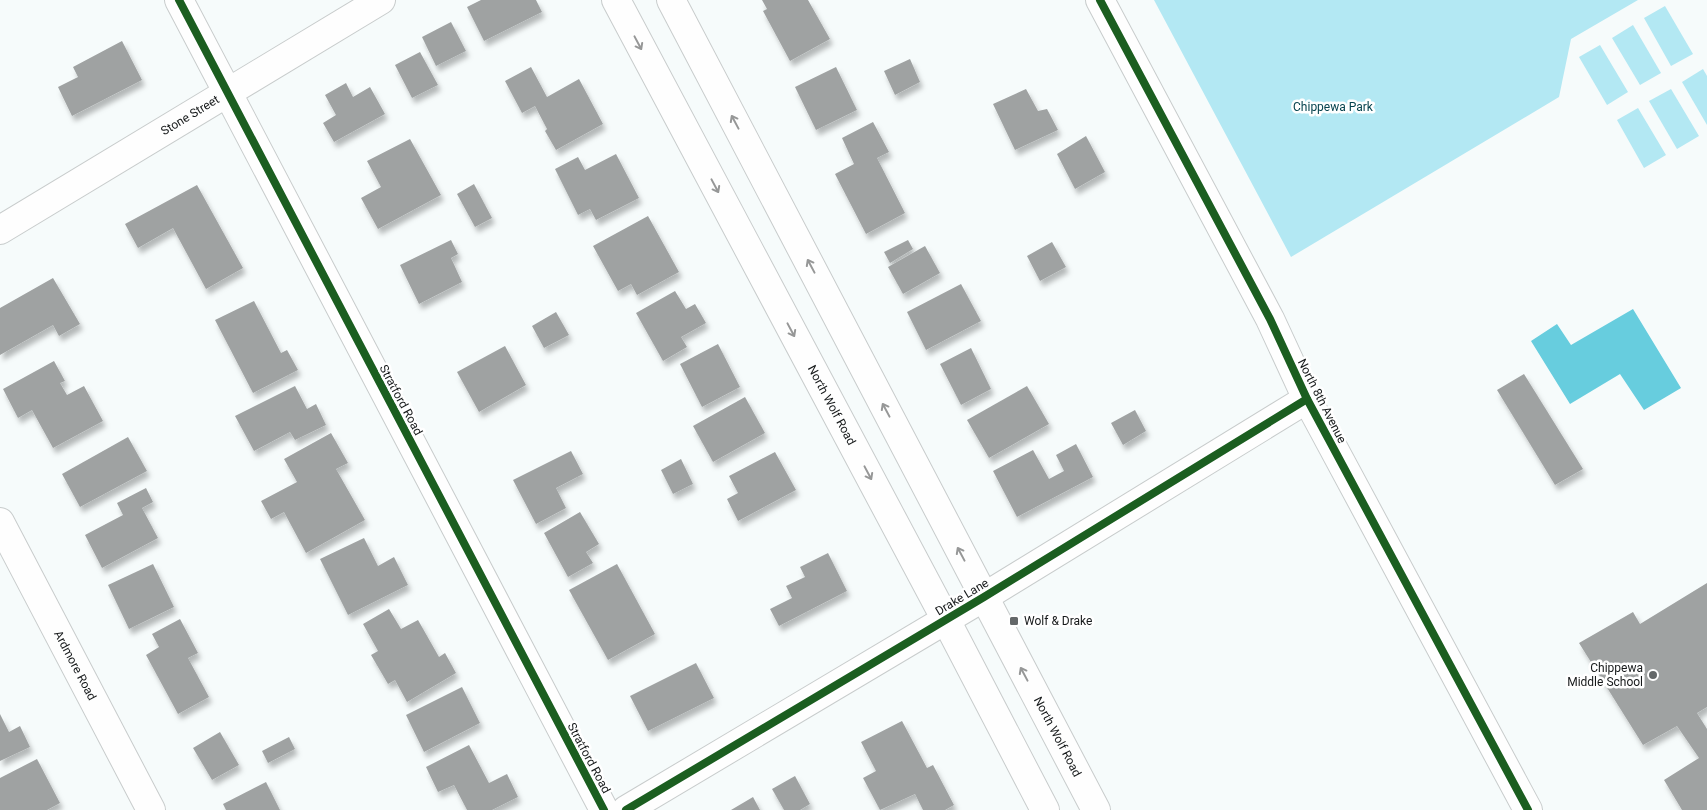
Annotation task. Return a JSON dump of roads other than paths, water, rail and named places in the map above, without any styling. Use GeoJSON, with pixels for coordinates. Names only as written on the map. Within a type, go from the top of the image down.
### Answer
{"type":"FeatureCollection","features":[{"type":"Feature","properties":{"kind":"street","name":"Stratford Road"},"geometry":{"type":"LineString","coordinates":[[179,0],[604,810]]}},
{"type":"Feature","properties":{"kind":"street","name":"Stone Street"},"geometry":{"type":"LineString","coordinates":[[0,230],[381,0]]}},
{"type":"Feature","properties":{"kind":"street","name":"North Wolf Road"},"geometry":{"type":"LineString","coordinates":[[616,0],[1045,810]]}},
{"type":"Feature","properties":{"kind":"street","name":"North Wolf Road"},"geometry":{"type":"LineString","coordinates":[[671,0],[1096,810]]}},
{"type":"Feature","properties":{"kind":"street","name":"North 8th Avenue"},"geometry":{"type":"LineString","coordinates":[[1100,0],[1270,319],[1307,399],[1528,810]]}},
{"type":"Feature","properties":{"kind":"street","name":"Drake Lane"},"geometry":{"type":"LineString","coordinates":[[626,810],[946,620],[1307,399]]}},
{"type":"Feature","properties":{"kind":"street","name":"Ardmore Road"},"geometry":{"type":"LineString","coordinates":[[0,522],[151,810]]}},
{"type":"Feature","properties":{"kind":"water"},"geometry":{"type":"Polygon","coordinates":[[[1633,309],[1681,388],[1644,410],[1620,374],[1570,404],[1531,341],[1557,324],[1571,345],[1633,309]]]}},
{"type":"Feature","properties":{"kind":"place","name":"Wolf & Drake"},"geometry":{"type":"Point","coordinates":[1014,621]}},
{"type":"Feature","properties":{"kind":"place","name":"Chippewa Middle School"},"geometry":{"type":"Point","coordinates":[1653,675]}},
{"type":"Feature","properties":{"kind":"park label","name":"Chippewa Park"},"geometry":{"type":"Point","coordinates":[1333,107]}}]}
